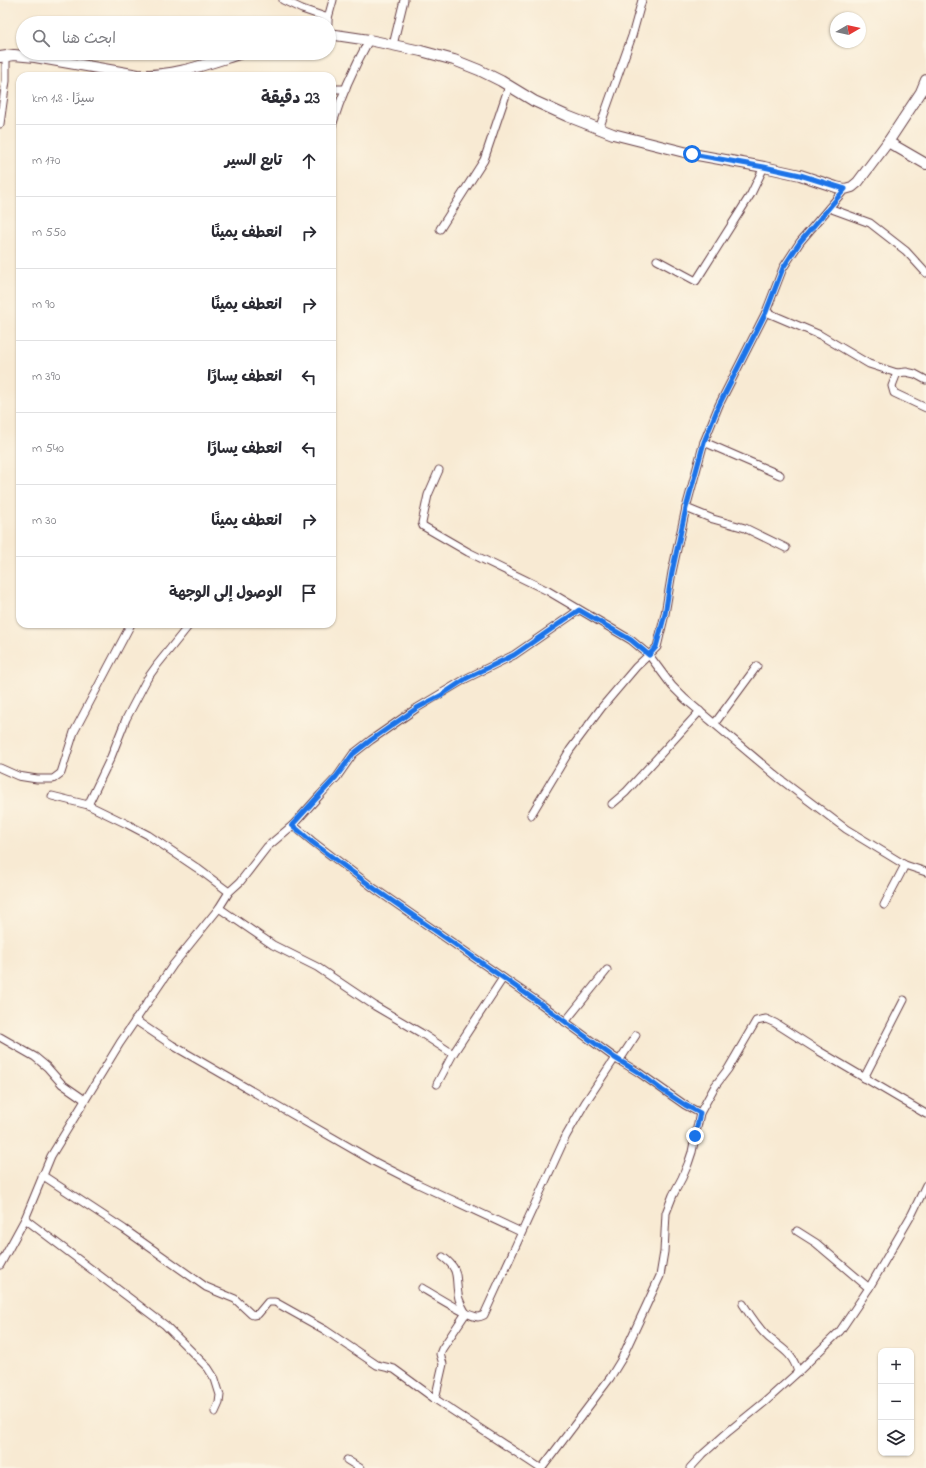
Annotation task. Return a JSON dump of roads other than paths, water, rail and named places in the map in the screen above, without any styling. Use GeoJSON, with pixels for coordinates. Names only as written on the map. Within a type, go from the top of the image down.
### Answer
{"type":"FeatureCollection","features":[{"type":"Feature","properties":{"kind":"street"},"geometry":{"type":"LineString","coordinates":[[283,0],[319,16]]}},
{"type":"Feature","properties":{"kind":"street"},"geometry":{"type":"LineString","coordinates":[[329,16],[333,0]]}},
{"type":"Feature","properties":{"kind":"street"},"geometry":{"type":"LineString","coordinates":[[393,45],[404,0]]}},
{"type":"Feature","properties":{"kind":"street"},"geometry":{"type":"LineString","coordinates":[[599,128],[632,36],[642,0]]}},
{"type":"Feature","properties":{"kind":"street"},"geometry":{"type":"LineString","coordinates":[[336,35],[393,45],[454,60],[479,70],[534,101],[613,134],[692,154],[800,175],[845,189],[852,187],[858,182],[888,142],[921,92],[926,80]]}},
{"type":"Feature","properties":{"kind":"street"},"geometry":{"type":"LineString","coordinates":[[336,113],[357,61],[369,40]]}},
{"type":"Feature","properties":{"kind":"street"},"geometry":{"type":"LineString","coordinates":[[0,124],[6,81],[3,56],[16,56]]}},
{"type":"Feature","properties":{"kind":"street"},"geometry":{"type":"LineString","coordinates":[[52,60],[118,72]]}},
{"type":"Feature","properties":{"kind":"street"},"geometry":{"type":"LineString","coordinates":[[177,72],[218,60]]}},
{"type":"Feature","properties":{"kind":"street"},"geometry":{"type":"LineString","coordinates":[[440,229],[484,160],[509,86]]}},
{"type":"Feature","properties":{"kind":"street"},"geometry":{"type":"LineString","coordinates":[[336,89],[346,89]]}},
{"type":"Feature","properties":{"kind":"street"},"geometry":{"type":"LineString","coordinates":[[888,142],[926,164]]}},
{"type":"Feature","properties":{"kind":"street"},"geometry":{"type":"LineString","coordinates":[[657,260],[696,281],[751,194],[764,167]]}},
{"type":"Feature","properties":{"kind":"street"},"geometry":{"type":"LineString","coordinates":[[531,815],[570,750],[636,667],[656,647],[665,614],[672,572],[686,508],[704,442],[719,405],[766,312],[783,268],[800,242],[845,189]]}},
{"type":"Feature","properties":{"kind":"street"},"geometry":{"type":"LineString","coordinates":[[829,208],[870,223],[906,251],[926,273]]}},
{"type":"Feature","properties":{"kind":"street"},"geometry":{"type":"LineString","coordinates":[[766,312],[820,335],[869,364],[897,373],[906,372],[926,380]]}},
{"type":"Feature","properties":{"kind":"street"},"geometry":{"type":"LineString","coordinates":[[897,373],[892,386],[894,393],[926,408]]}},
{"type":"Feature","properties":{"kind":"street"},"geometry":{"type":"LineString","coordinates":[[704,442],[780,475]]}},
{"type":"Feature","properties":{"kind":"street"},"geometry":{"type":"LineString","coordinates":[[439,470],[428,495],[422,523],[423,526],[468,552],[548,591],[631,640],[649,655],[672,686],[685,699],[780,779],[846,829],[905,865],[926,872]]}},
{"type":"Feature","properties":{"kind":"street"},"geometry":{"type":"LineString","coordinates":[[686,508],[745,528],[786,548]]}},
{"type":"Feature","properties":{"kind":"street"},"geometry":{"type":"LineString","coordinates":[[0,1265],[25,1219],[51,1156],[136,1020],[173,965],[219,908],[229,892],[240,882],[267,847],[292,825],[336,777],[353,754],[371,740],[417,708],[440,696],[467,678],[514,655],[579,610]]}},
{"type":"Feature","properties":{"kind":"street"},"geometry":{"type":"LineString","coordinates":[[0,768],[18,776],[37,779],[52,779],[62,773],[74,732],[129,628]]}},
{"type":"Feature","properties":{"kind":"street"},"geometry":{"type":"LineString","coordinates":[[88,805],[115,748],[126,719],[147,679],[157,664],[187,628]]}},
{"type":"Feature","properties":{"kind":"street"},"geometry":{"type":"LineString","coordinates":[[715,723],[757,666]]}},
{"type":"Feature","properties":{"kind":"street"},"geometry":{"type":"LineString","coordinates":[[612,804],[626,792],[700,711]]}},
{"type":"Feature","properties":{"kind":"street"},"geometry":{"type":"LineString","coordinates":[[52,796],[88,805],[148,835],[197,868],[229,892]]}},
{"type":"Feature","properties":{"kind":"street"},"geometry":{"type":"LineString","coordinates":[[292,825],[312,842],[375,889],[617,1060],[638,1072],[685,1105],[700,1113]]}},
{"type":"Feature","properties":{"kind":"street"},"geometry":{"type":"LineString","coordinates":[[884,905],[905,865]]}},
{"type":"Feature","properties":{"kind":"street"},"geometry":{"type":"LineString","coordinates":[[219,908],[273,945],[317,968],[453,1054]]}},
{"type":"Feature","properties":{"kind":"street"},"geometry":{"type":"LineString","coordinates":[[565,1022],[607,970]]}},
{"type":"Feature","properties":{"kind":"street"},"geometry":{"type":"LineString","coordinates":[[437,1084],[453,1054],[503,978]]}},
{"type":"Feature","properties":{"kind":"street"},"geometry":{"type":"LineString","coordinates":[[864,1078],[904,1000]]}},
{"type":"Feature","properties":{"kind":"street"},"geometry":{"type":"LineString","coordinates":[[42,1175],[124,1229],[206,1287],[234,1299],[254,1315],[258,1314],[268,1302],[275,1302],[325,1330],[377,1365],[394,1369],[435,1399],[541,1468],[590,1406],[617,1367],[652,1295],[660,1276],[664,1252],[666,1213],[688,1164],[700,1113],[715,1086],[728,1069],[756,1021],[766,1019],[775,1023],[819,1051],[926,1114]]}},
{"type":"Feature","properties":{"kind":"street"},"geometry":{"type":"LineString","coordinates":[[136,1020],[172,1045],[375,1162],[418,1184],[521,1232]]}},
{"type":"Feature","properties":{"kind":"street"},"geometry":{"type":"LineString","coordinates":[[422,1288],[466,1313],[479,1317],[484,1315],[566,1136],[585,1103],[636,1035]]}},
{"type":"Feature","properties":{"kind":"street"},"geometry":{"type":"LineString","coordinates":[[0,1037],[35,1057],[62,1084],[85,1100]]}},
{"type":"Feature","properties":{"kind":"street"},"geometry":{"type":"LineString","coordinates":[[691,1468],[703,1454],[766,1401],[840,1331],[869,1288],[912,1214],[926,1185]]}},
{"type":"Feature","properties":{"kind":"street"},"geometry":{"type":"LineString","coordinates":[[25,1219],[165,1325],[208,1368],[215,1379],[220,1395],[219,1404],[215,1412]]}},
{"type":"Feature","properties":{"kind":"street"},"geometry":{"type":"LineString","coordinates":[[797,1232],[816,1243],[834,1260],[869,1288]]}},
{"type":"Feature","properties":{"kind":"street"},"geometry":{"type":"LineString","coordinates":[[443,1256],[453,1266],[457,1274],[459,1298],[466,1313]]}},
{"type":"Feature","properties":{"kind":"street"},"geometry":{"type":"LineString","coordinates":[[743,1304],[758,1326],[768,1337],[783,1348],[794,1362],[798,1372]]}},
{"type":"Feature","properties":{"kind":"street"},"geometry":{"type":"LineString","coordinates":[[435,1399],[443,1364],[440,1354],[466,1313]]}},
{"type":"Feature","properties":{"kind":"street"},"geometry":{"type":"LineString","coordinates":[[347,1460],[360,1468]]}}]}
